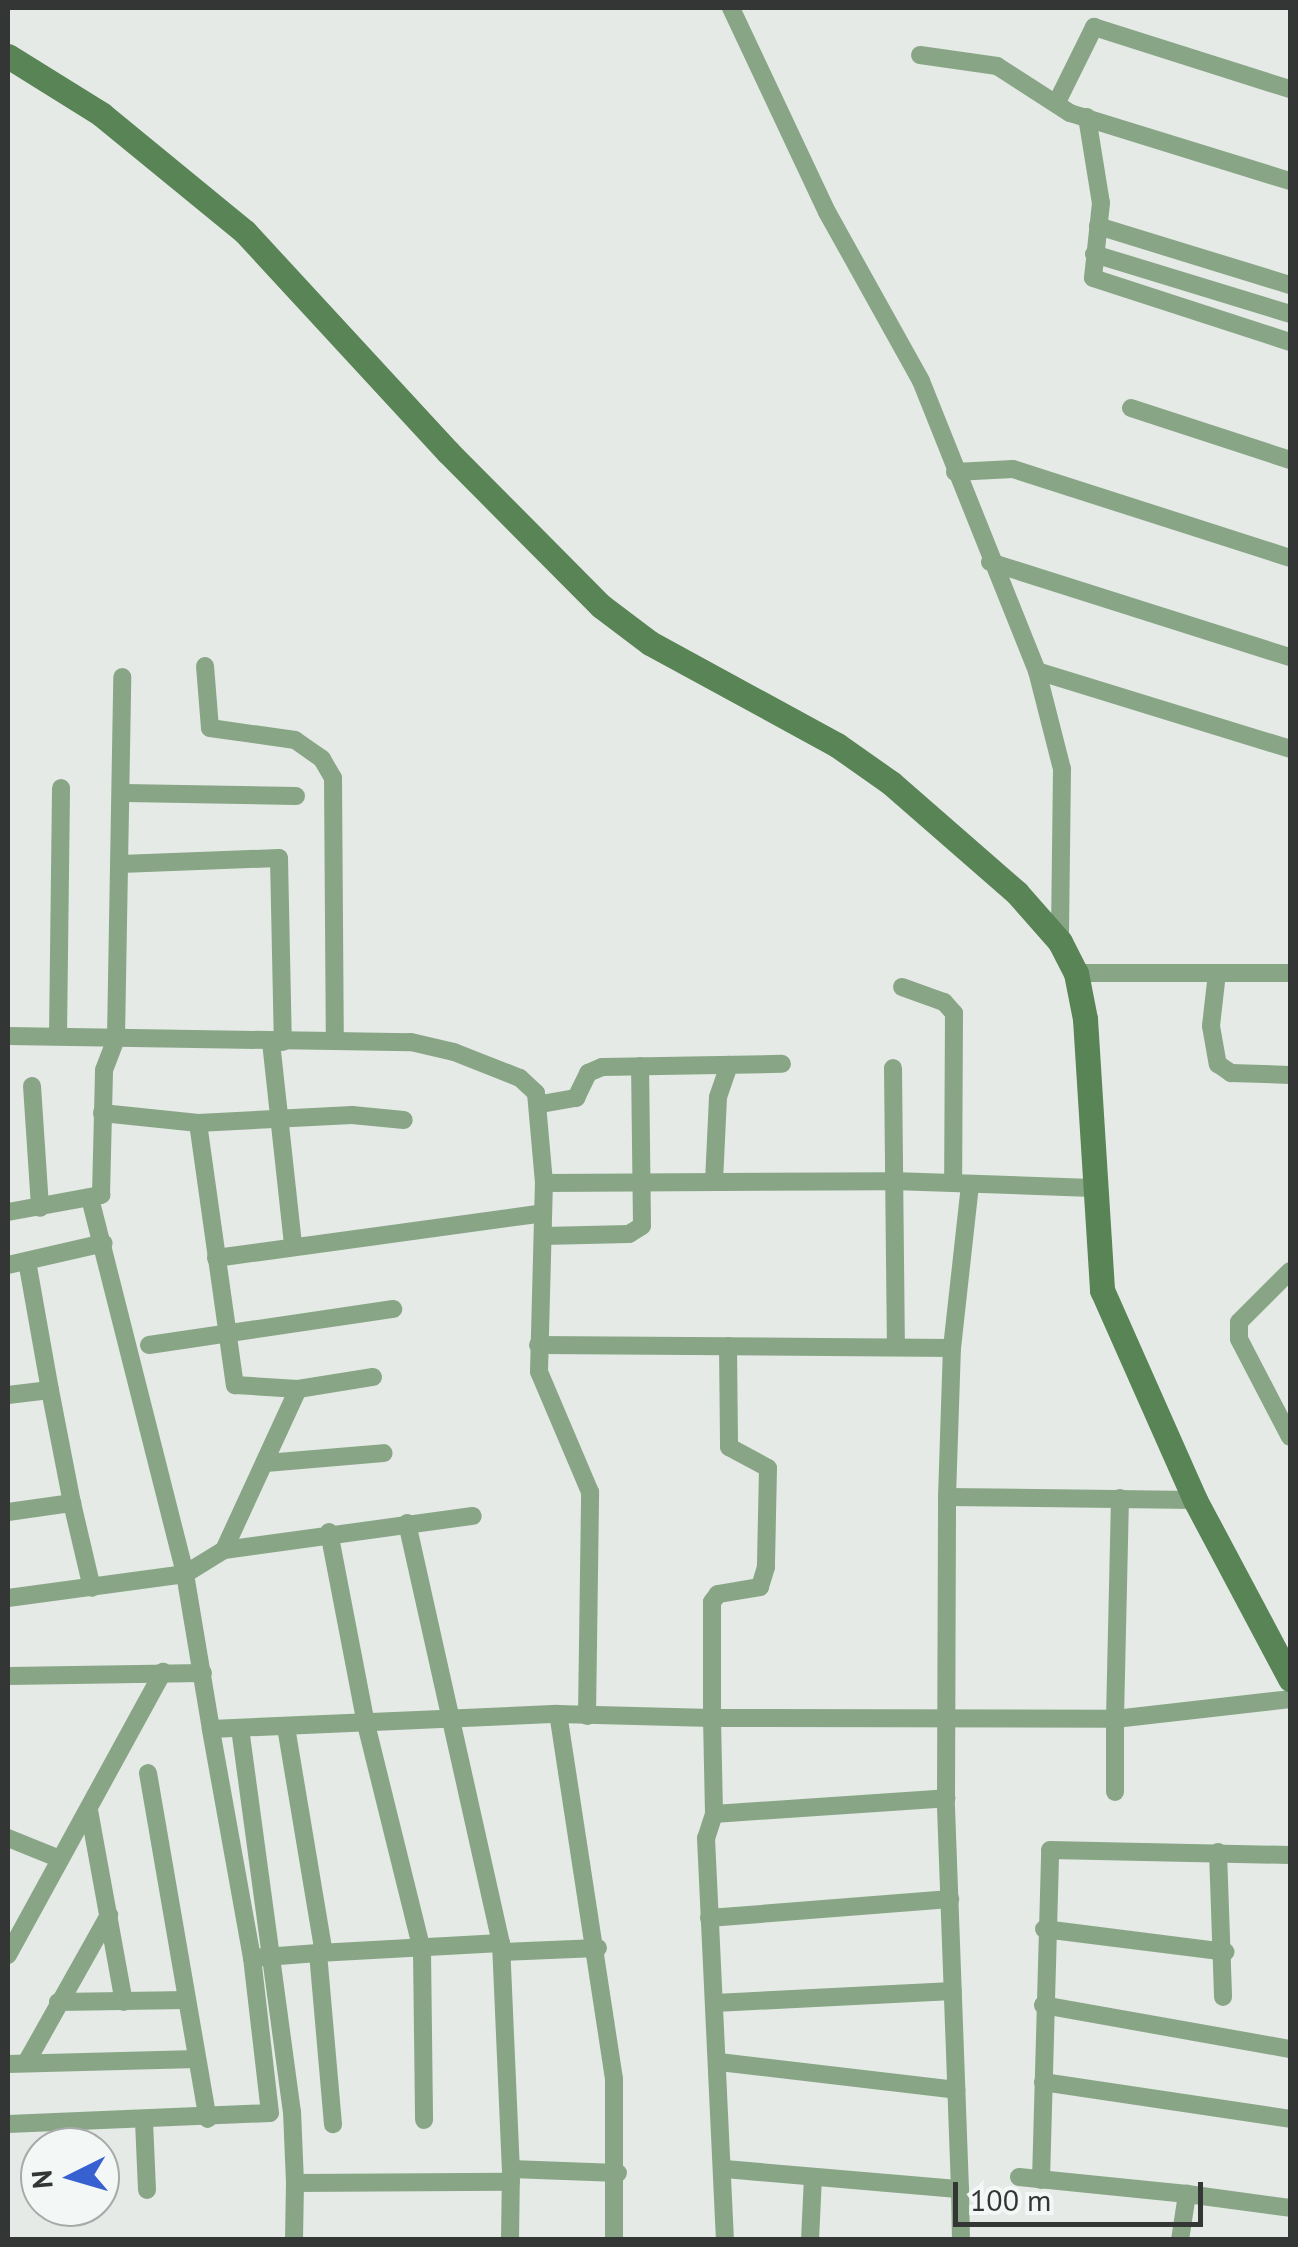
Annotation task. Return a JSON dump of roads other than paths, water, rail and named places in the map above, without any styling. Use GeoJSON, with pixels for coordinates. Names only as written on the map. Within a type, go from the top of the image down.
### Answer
{"type":"FeatureCollection","features":[{"type":"Feature","properties":{"kind":"main road"},"geometry":{"type":"LineString","coordinates":[[8,56],[101,114],[245,232],[448,452],[601,606],[650,643],[837,745],[892,783],[1018,893],[1060,942],[1076,973],[1090,1072],[1092,1188],[1102,1290],[1195,1500],[1290,1678]]}},
{"type":"Feature","properties":{"kind":"street"},"geometry":{"type":"LineString","coordinates":[[731,8],[826,212],[921,381],[990,562],[1037,671],[1062,769],[1060,942]]}},
{"type":"Feature","properties":{"kind":"street"},"geometry":{"type":"LineString","coordinates":[[1057,102],[1094,27],[1290,88]]}},
{"type":"Feature","properties":{"kind":"street"},"geometry":{"type":"LineString","coordinates":[[920,56],[997,66],[1087,117],[1290,181]]}},
{"type":"Feature","properties":{"kind":"street"},"geometry":{"type":"LineString","coordinates":[[1087,117],[1100,184],[1094,254],[1097,282],[1290,342]]}},
{"type":"Feature","properties":{"kind":"street"},"geometry":{"type":"LineString","coordinates":[[1098,226],[1290,286]]}},
{"type":"Feature","properties":{"kind":"street"},"geometry":{"type":"LineString","coordinates":[[1094,254],[1290,314]]}},
{"type":"Feature","properties":{"kind":"street"},"geometry":{"type":"LineString","coordinates":[[1131,408],[1290,460]]}},
{"type":"Feature","properties":{"kind":"street"},"geometry":{"type":"LineString","coordinates":[[955,472],[992,466],[1037,475],[1290,558]]}},
{"type":"Feature","properties":{"kind":"street"},"geometry":{"type":"LineString","coordinates":[[990,562],[1290,658]]}},
{"type":"Feature","properties":{"kind":"street"},"geometry":{"type":"LineString","coordinates":[[204,666],[210,728],[295,740],[322,759],[333,778],[335,1042]]}},
{"type":"Feature","properties":{"kind":"street"},"geometry":{"type":"LineString","coordinates":[[1037,671],[1290,749]]}},
{"type":"Feature","properties":{"kind":"street"},"geometry":{"type":"LineString","coordinates":[[8,1212],[91,1202],[101,1196],[104,1070],[116,1038],[124,794],[122,677]]}},
{"type":"Feature","properties":{"kind":"street"},"geometry":{"type":"LineString","coordinates":[[58,1036],[61,788]]}},
{"type":"Feature","properties":{"kind":"street"},"geometry":{"type":"LineString","coordinates":[[124,794],[296,796]]}},
{"type":"Feature","properties":{"kind":"street"},"geometry":{"type":"LineString","coordinates":[[121,864],[279,858],[276,1120],[293,1245]]}},
{"type":"Feature","properties":{"kind":"street"},"geometry":{"type":"LineString","coordinates":[[1076,973],[1290,973]]}},
{"type":"Feature","properties":{"kind":"street"},"geometry":{"type":"LineString","coordinates":[[1216,973],[1212,1026],[1218,1064],[1231,1073],[1290,1076]]}},
{"type":"Feature","properties":{"kind":"street"},"geometry":{"type":"LineString","coordinates":[[902,988],[944,1002],[954,1013],[962,1184],[947,1497],[946,1798],[961,2240]]}},
{"type":"Feature","properties":{"kind":"street"},"geometry":{"type":"LineString","coordinates":[[8,1036],[335,1042],[445,1049],[520,1078],[541,1104],[544,1183],[538,1345],[544,1397],[590,1492],[587,1716]]}},
{"type":"Feature","properties":{"kind":"street"},"geometry":{"type":"LineString","coordinates":[[541,1104],[576,1098],[595,1069],[782,1064]]}},
{"type":"Feature","properties":{"kind":"street"},"geometry":{"type":"LineString","coordinates":[[714,1182],[718,1098],[729,1065]]}},
{"type":"Feature","properties":{"kind":"street"},"geometry":{"type":"LineString","coordinates":[[543,1236],[638,1231],[643,1182],[640,1066]]}},
{"type":"Feature","properties":{"kind":"street"},"geometry":{"type":"LineString","coordinates":[[893,1068],[896,1346]]}},
{"type":"Feature","properties":{"kind":"street"},"geometry":{"type":"LineString","coordinates":[[32,1086],[40,1208]]}},
{"type":"Feature","properties":{"kind":"street"},"geometry":{"type":"LineString","coordinates":[[102,1113],[198,1123],[404,1120]]}},
{"type":"Feature","properties":{"kind":"street"},"geometry":{"type":"LineString","coordinates":[[198,1123],[236,1384],[298,1389],[373,1377]]}},
{"type":"Feature","properties":{"kind":"street"},"geometry":{"type":"LineString","coordinates":[[544,1183],[894,1181],[1092,1188]]}},
{"type":"Feature","properties":{"kind":"street"},"geometry":{"type":"LineString","coordinates":[[91,1202],[185,1574],[252,1958],[270,2112]]}},
{"type":"Feature","properties":{"kind":"street"},"geometry":{"type":"LineString","coordinates":[[216,1258],[543,1213]]}},
{"type":"Feature","properties":{"kind":"street"},"geometry":{"type":"LineString","coordinates":[[8,1265],[104,1243]]}},
{"type":"Feature","properties":{"kind":"street"},"geometry":{"type":"LineString","coordinates":[[27,1261],[72,1503],[92,1588]]}},
{"type":"Feature","properties":{"kind":"street"},"geometry":{"type":"LineString","coordinates":[[1290,1271],[1239,1322],[1240,1339],[1290,1437]]}},
{"type":"Feature","properties":{"kind":"street"},"geometry":{"type":"LineString","coordinates":[[149,1345],[393,1310]]}},
{"type":"Feature","properties":{"kind":"street"},"geometry":{"type":"LineString","coordinates":[[538,1345],[952,1348]]}},
{"type":"Feature","properties":{"kind":"street"},"geometry":{"type":"LineString","coordinates":[[725,2240],[725,2169],[706,1838],[714,1814],[712,1602],[722,1593],[760,1588],[766,1567],[768,1468],[729,1447],[728,1346]]}},
{"type":"Feature","properties":{"kind":"street"},"geometry":{"type":"LineString","coordinates":[[224,1550],[298,1389]]}},
{"type":"Feature","properties":{"kind":"street"},"geometry":{"type":"LineString","coordinates":[[8,1395],[50,1390]]}},
{"type":"Feature","properties":{"kind":"street"},"geometry":{"type":"LineString","coordinates":[[266,1463],[384,1453]]}},
{"type":"Feature","properties":{"kind":"street"},"geometry":{"type":"LineString","coordinates":[[947,1497],[1195,1500]]}},
{"type":"Feature","properties":{"kind":"street"},"geometry":{"type":"LineString","coordinates":[[1115,1792],[1120,1498]]}},
{"type":"Feature","properties":{"kind":"street"},"geometry":{"type":"LineString","coordinates":[[8,1512],[72,1503]]}},
{"type":"Feature","properties":{"kind":"street"},"geometry":{"type":"LineString","coordinates":[[8,1598],[185,1574],[224,1550],[329,1532],[473,1516]]}},
{"type":"Feature","properties":{"kind":"street"},"geometry":{"type":"LineString","coordinates":[[407,1523],[502,1947],[510,2240]]}},
{"type":"Feature","properties":{"kind":"street"},"geometry":{"type":"LineString","coordinates":[[329,1532],[366,1724],[422,1951],[424,2120]]}},
{"type":"Feature","properties":{"kind":"street"},"geometry":{"type":"LineString","coordinates":[[8,1955],[162,1672]]}},
{"type":"Feature","properties":{"kind":"street"},"geometry":{"type":"LineString","coordinates":[[8,1676],[202,1672]]}},
{"type":"Feature","properties":{"kind":"street"},"geometry":{"type":"LineString","coordinates":[[211,1729],[558,1714],[948,1723],[1115,1719],[1290,1699]]}},
{"type":"Feature","properties":{"kind":"street"},"geometry":{"type":"LineString","coordinates":[[558,1714],[598,1948],[618,2173],[614,2240]]}},
{"type":"Feature","properties":{"kind":"street"},"geometry":{"type":"LineString","coordinates":[[240,1728],[292,2111],[294,2240]]}},
{"type":"Feature","properties":{"kind":"street"},"geometry":{"type":"LineString","coordinates":[[286,1728],[321,1953],[334,2124]]}},
{"type":"Feature","properties":{"kind":"street"},"geometry":{"type":"LineString","coordinates":[[148,1773],[208,2119]]}},
{"type":"Feature","properties":{"kind":"street"},"geometry":{"type":"LineString","coordinates":[[714,1814],[946,1798]]}},
{"type":"Feature","properties":{"kind":"street"},"geometry":{"type":"LineString","coordinates":[[89,1810],[124,2002]]}},
{"type":"Feature","properties":{"kind":"street"},"geometry":{"type":"LineString","coordinates":[[8,1838],[60,1859]]}},
{"type":"Feature","properties":{"kind":"street"},"geometry":{"type":"LineString","coordinates":[[1041,2180],[1044,1928],[1050,1850],[1290,1855]]}},
{"type":"Feature","properties":{"kind":"street"},"geometry":{"type":"LineString","coordinates":[[1218,1852],[1226,1952],[1223,1996]]}},
{"type":"Feature","properties":{"kind":"street"},"geometry":{"type":"LineString","coordinates":[[709,1918],[950,1898]]}},
{"type":"Feature","properties":{"kind":"street"},"geometry":{"type":"LineString","coordinates":[[17,2063],[109,1916]]}},
{"type":"Feature","properties":{"kind":"street"},"geometry":{"type":"LineString","coordinates":[[1044,1928],[1226,1952]]}},
{"type":"Feature","properties":{"kind":"street"},"geometry":{"type":"LineString","coordinates":[[252,1958],[502,1947],[598,1948]]}},
{"type":"Feature","properties":{"kind":"street"},"geometry":{"type":"LineString","coordinates":[[715,2003],[953,1992]]}},
{"type":"Feature","properties":{"kind":"street"},"geometry":{"type":"LineString","coordinates":[[58,2002],[187,2000]]}},
{"type":"Feature","properties":{"kind":"street"},"geometry":{"type":"LineString","coordinates":[[1043,2005],[1290,2049]]}},
{"type":"Feature","properties":{"kind":"street"},"geometry":{"type":"LineString","coordinates":[[17,2063],[197,2059]]}},
{"type":"Feature","properties":{"kind":"street"},"geometry":{"type":"LineString","coordinates":[[719,2062],[956,2090]]}},
{"type":"Feature","properties":{"kind":"street"},"geometry":{"type":"LineString","coordinates":[[1043,2082],[1290,2119]]}},
{"type":"Feature","properties":{"kind":"street"},"geometry":{"type":"LineString","coordinates":[[8,2124],[208,2119],[292,2111]]}},
{"type":"Feature","properties":{"kind":"street"},"geometry":{"type":"LineString","coordinates":[[144,2121],[147,2190]]}},
{"type":"Feature","properties":{"kind":"street"},"geometry":{"type":"LineString","coordinates":[[725,2169],[960,2189]]}},
{"type":"Feature","properties":{"kind":"street"},"geometry":{"type":"LineString","coordinates":[[295,2183],[618,2173]]}},
{"type":"Feature","properties":{"kind":"street"},"geometry":{"type":"LineString","coordinates":[[810,2240],[813,2178]]}},
{"type":"Feature","properties":{"kind":"street"},"geometry":{"type":"LineString","coordinates":[[1019,2178],[1290,2208]]}},
{"type":"Feature","properties":{"kind":"street"},"geometry":{"type":"LineString","coordinates":[[1180,2240],[1187,2194]]}}]}
